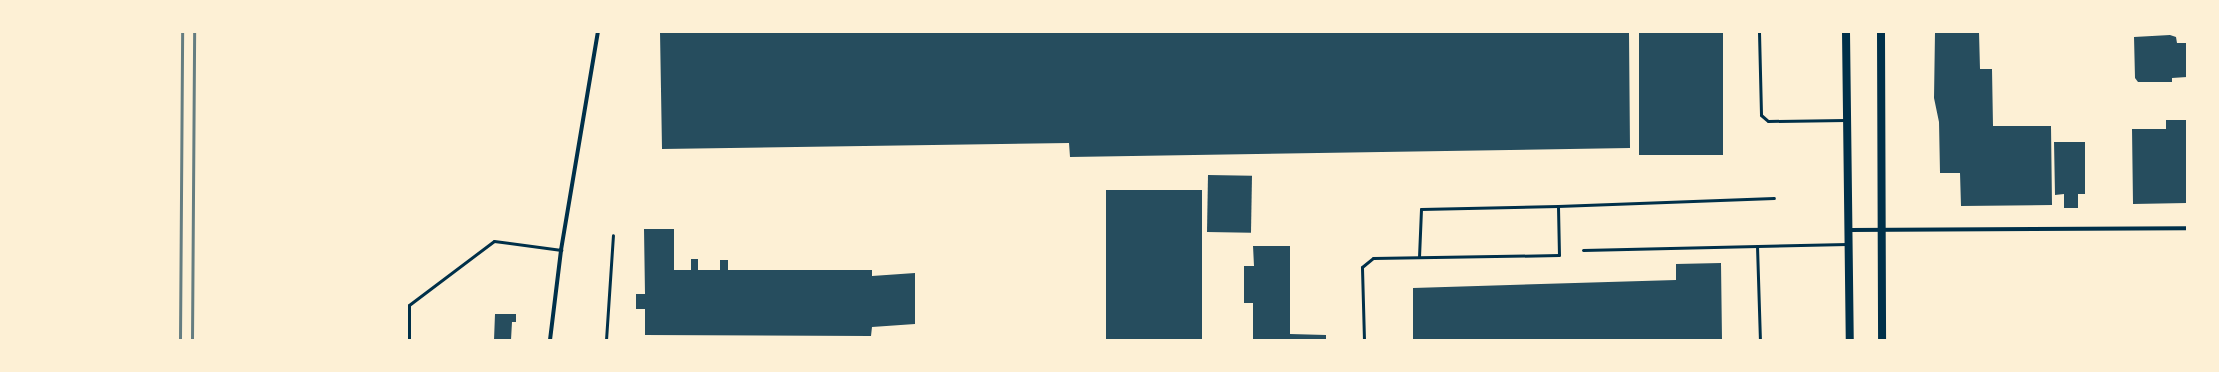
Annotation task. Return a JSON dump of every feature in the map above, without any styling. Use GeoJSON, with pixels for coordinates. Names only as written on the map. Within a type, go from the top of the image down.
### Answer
{"type":"FeatureCollection","features":[{"type":"Feature","properties":{"kind":"main road"},"geometry":{"type":"LineString","coordinates":[[1846,32],[1850,340]]}},
{"type":"Feature","properties":{"kind":"main road"},"geometry":{"type":"LineString","coordinates":[[1880,32],[1880,229],[1882,340]]}},
{"type":"Feature","properties":{"kind":"street"},"geometry":{"type":"LineString","coordinates":[[550,340],[561,250],[598,32]]}},
{"type":"Feature","properties":{"kind":"street"},"geometry":{"type":"LineString","coordinates":[[1849,230],[2187,228]]}},
{"type":"Feature","properties":{"kind":"lane"},"geometry":{"type":"LineString","coordinates":[[1759,32],[1760,115],[1768,120],[1847,120]]}},
{"type":"Feature","properties":{"kind":"lane"},"geometry":{"type":"LineString","coordinates":[[1419,257],[1421,209],[1558,206],[1774,198]]}},
{"type":"Feature","properties":{"kind":"lane"},"geometry":{"type":"LineString","coordinates":[[1364,340],[1362,267],[1373,258],[1559,255],[1558,206]]}},
{"type":"Feature","properties":{"kind":"lane"},"geometry":{"type":"LineString","coordinates":[[606,340],[613,235]]}},
{"type":"Feature","properties":{"kind":"lane"},"geometry":{"type":"LineString","coordinates":[[409,340],[409,305],[494,241],[561,250]]}},
{"type":"Feature","properties":{"kind":"lane"},"geometry":{"type":"LineString","coordinates":[[1583,250],[1849,244]]}},
{"type":"Feature","properties":{"kind":"lane"},"geometry":{"type":"LineString","coordinates":[[1757,246],[1760,340]]}},
{"type":"Feature","properties":{"kind":"building"},"geometry":{"type":"Polygon","coordinates":[[[660,32],[1629,32],[1630,148],[1070,157],[1069,143],[662,149],[660,32]]]}},
{"type":"Feature","properties":{"kind":"building"},"geometry":{"type":"Polygon","coordinates":[[[1639,32],[1723,32],[1723,155],[1639,155],[1639,32]]]}},
{"type":"Feature","properties":{"kind":"building"},"geometry":{"type":"Polygon","coordinates":[[[1935,32],[1979,32],[1980,69],[1992,69],[1993,126],[2051,126],[2052,205],[1961,206],[1960,173],[1940,173],[1939,122],[1934,98],[1935,32]]]}},
{"type":"Feature","properties":{"kind":"building"},"geometry":{"type":"Polygon","coordinates":[[[2170,35],[2176,37],[2177,43],[2187,43],[2187,77],[2172,78],[2172,82],[2138,82],[2135,78],[2134,37],[2170,35]]]}},
{"type":"Feature","properties":{"kind":"building"},"geometry":{"type":"Polygon","coordinates":[[[2166,120],[2187,120],[2187,203],[2133,204],[2132,129],[2166,129],[2166,120]]]}},
{"type":"Feature","properties":{"kind":"building"},"geometry":{"type":"Polygon","coordinates":[[[2054,142],[2085,142],[2085,194],[2078,194],[2078,208],[2064,208],[2064,194],[2055,195],[2054,142]]]}},
{"type":"Feature","properties":{"kind":"building"},"geometry":{"type":"Polygon","coordinates":[[[1208,175],[1252,176],[1251,233],[1207,232],[1208,175]]]}},
{"type":"Feature","properties":{"kind":"building"},"geometry":{"type":"Polygon","coordinates":[[[1106,190],[1202,190],[1202,340],[1106,340],[1106,190]]]}},
{"type":"Feature","properties":{"kind":"building"},"geometry":{"type":"Polygon","coordinates":[[[644,229],[674,229],[674,270],[691,270],[691,259],[698,259],[698,270],[720,270],[720,260],[728,260],[728,270],[872,270],[872,276],[915,273],[915,324],[872,327],[871,336],[645,335],[645,309],[636,309],[636,294],[645,294],[644,229]]]}},
{"type":"Feature","properties":{"kind":"building"},"geometry":{"type":"Polygon","coordinates":[[[1253,246],[1290,246],[1290,334],[1326,335],[1326,340],[1253,340],[1253,303],[1244,303],[1244,266],[1254,266],[1253,246]]]}},
{"type":"Feature","properties":{"kind":"building"},"geometry":{"type":"Polygon","coordinates":[[[1721,263],[1722,340],[1413,340],[1413,288],[1676,280],[1676,264],[1721,263]]]}},
{"type":"Feature","properties":{"kind":"building"},"geometry":{"type":"Polygon","coordinates":[[[495,314],[516,314],[516,322],[512,322],[511,340],[494,340],[495,314]]]}},
{"type":"Feature","properties":{"kind":"railway"},"geometry":{"type":"LineString","coordinates":[[180,340],[182,32]]}},
{"type":"Feature","properties":{"kind":"railway"},"geometry":{"type":"LineString","coordinates":[[192,340],[194,32]]}}]}
